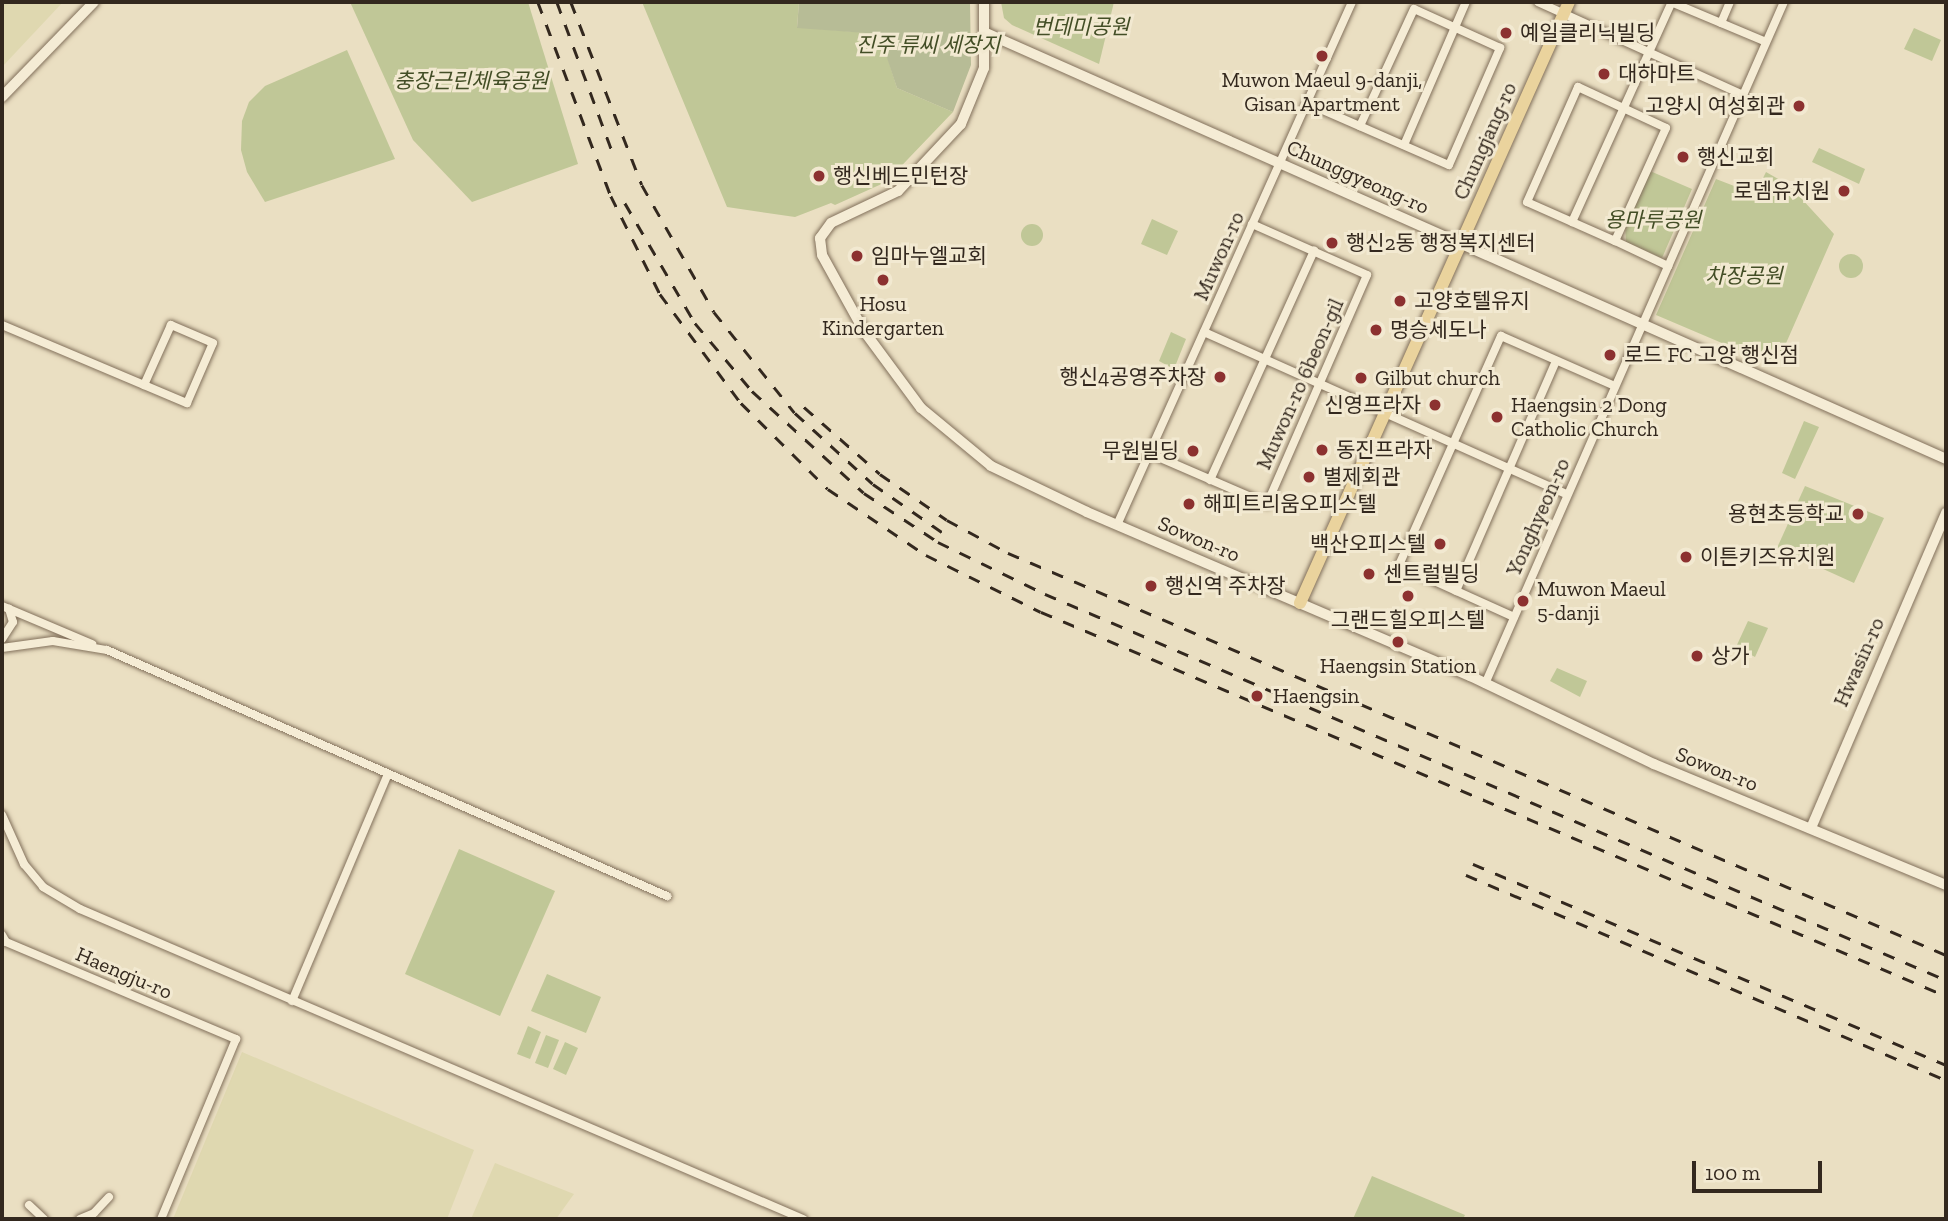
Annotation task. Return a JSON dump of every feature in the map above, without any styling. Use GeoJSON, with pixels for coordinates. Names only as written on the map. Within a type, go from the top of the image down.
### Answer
{"type":"FeatureCollection","features":[{"type":"Feature","properties":{"kind":"main road"},"geometry":{"type":"LineString","coordinates":[[2,97],[94,2]]}},
{"type":"Feature","properties":{"kind":"main road","name":"Sowon-ro"},"geometry":{"type":"LineString","coordinates":[[984,2],[984,68],[961,124],[898,191],[831,223],[819,247],[864,331],[921,408],[991,467],[1117,525],[1485,684],[1654,764],[1946,886]]}},
{"type":"Feature","properties":{"kind":"main road","name":"Chungjang-ro"},"geometry":{"type":"LineString","coordinates":[[1300,603],[1566,8]]}},
{"type":"Feature","properties":{"kind":"main road","name":"Chunggyeong-ro"},"geometry":{"type":"LineString","coordinates":[[984,32],[1946,459]]}},
{"type":"Feature","properties":{"kind":"main road","name":"Hwasin-ro"},"geometry":{"type":"LineString","coordinates":[[1811,828],[1946,513]]}},
{"type":"Feature","properties":{"kind":"street","name":"Muwon-ro"},"geometry":{"type":"LineString","coordinates":[[1117,525],[1352,2]]}},
{"type":"Feature","properties":{"kind":"street"},"geometry":{"type":"LineString","coordinates":[[1404,145],[1466,2]]}},
{"type":"Feature","properties":{"kind":"street"},"geometry":{"type":"LineString","coordinates":[[1538,2],[1566,8],[1648,52],[1743,95]]}},
{"type":"Feature","properties":{"kind":"street"},"geometry":{"type":"LineString","coordinates":[[1572,222],[1672,2],[1766,43]]}},
{"type":"Feature","properties":{"kind":"street"},"geometry":{"type":"LineString","coordinates":[[1721,23],[1730,2]]}},
{"type":"Feature","properties":{"kind":"street","name":"Yonghyeon-ro"},"geometry":{"type":"LineString","coordinates":[[1485,684],[1784,2]]}},
{"type":"Feature","properties":{"kind":"street"},"geometry":{"type":"LineString","coordinates":[[1307,103],[1449,165],[1500,48],[1414,9],[1360,126]]}},
{"type":"Feature","properties":{"kind":"street"},"geometry":{"type":"LineString","coordinates":[[1615,241],[1666,128],[1578,87],[1527,201],[1668,266]]}},
{"type":"Feature","properties":{"kind":"street","name":"Muwon-ro 6beon-gil"},"geometry":{"type":"LineString","coordinates":[[1149,453],[1267,504],[1367,275],[1252,224]]}},
{"type":"Feature","properties":{"kind":"street"},"geometry":{"type":"LineString","coordinates":[[1210,480],[1314,251]]}},
{"type":"Feature","properties":{"kind":"street"},"geometry":{"type":"LineString","coordinates":[[2,325],[144,385],[187,403],[213,343],[171,325],[144,385]]}},
{"type":"Feature","properties":{"kind":"street"},"geometry":{"type":"LineString","coordinates":[[1204,332],[1567,494]]}},
{"type":"Feature","properties":{"kind":"street"},"geometry":{"type":"LineString","coordinates":[[1514,617],[1399,565],[1501,336],[1615,386]]}},
{"type":"Feature","properties":{"kind":"street"},"geometry":{"type":"LineString","coordinates":[[1456,591],[1556,361]]}},
{"type":"Feature","properties":{"kind":"street"},"geometry":{"type":"LineString","coordinates":[[2,639],[13,622],[5,607]]}},
{"type":"Feature","properties":{"kind":"street"},"geometry":{"type":"LineString","coordinates":[[5,607],[667,895]]}},
{"type":"Feature","properties":{"kind":"street"},"geometry":{"type":"LineString","coordinates":[[2,648],[53,641],[107,650]]}},
{"type":"Feature","properties":{"kind":"street"},"geometry":{"type":"LineString","coordinates":[[292,1002],[388,774]]}},
{"type":"Feature","properties":{"kind":"street"},"geometry":{"type":"LineString","coordinates":[[2,815],[24,864],[43,887],[79,909],[803,1219]]}},
{"type":"Feature","properties":{"kind":"street","name":"Haengju-ro"},"geometry":{"type":"LineString","coordinates":[[2,935],[6,942],[236,1039],[161,1219]]}},
{"type":"Feature","properties":{"kind":"street"},"geometry":{"type":"LineString","coordinates":[[80,1219],[94,1213],[108,1197]]}},
{"type":"Feature","properties":{"kind":"street"},"geometry":{"type":"LineString","coordinates":[[29,1205],[44,1219]]}},
{"type":"Feature","properties":{"kind":"shaded area"},"geometry":{"type":"Polygon","coordinates":[[[2,2],[63,2],[2,67],[2,2]]]}},
{"type":"Feature","properties":{"kind":"shaded area"},"geometry":{"type":"Polygon","coordinates":[[[242,1052],[474,1150],[447,1219],[173,1219],[242,1052]]]}},
{"type":"Feature","properties":{"kind":"shaded area"},"geometry":{"type":"Polygon","coordinates":[[[495,1163],[574,1194],[556,1219],[471,1219],[495,1163]]]}},
{"type":"Feature","properties":{"kind":"green space","name":"충장근린체육공원"},"geometry":{"type":"Polygon","coordinates":[[[350,2],[528,2],[578,164],[472,202],[413,140],[350,2]]]}},
{"type":"Feature","properties":{"kind":"green space"},"geometry":{"type":"Polygon","coordinates":[[[642,2],[799,2],[797,27],[880,34],[897,88],[953,112],[886,182],[835,205],[831,203],[795,217],[727,207],[642,2]]]}},
{"type":"Feature","properties":{"kind":"green space","name":"진주 류씨 세장지"},"geometry":{"type":"Polygon","coordinates":[[[799,2],[970,2],[971,65],[953,112],[897,88],[879,34],[797,28],[799,2]]]}},
{"type":"Feature","properties":{"kind":"green space","name":"번데미공원"},"geometry":{"type":"Polygon","coordinates":[[[1001,2],[1114,2],[1099,64],[1012,25],[1004,18],[1001,2]]]}},
{"type":"Feature","properties":{"kind":"green space"},"geometry":{"type":"Polygon","coordinates":[[[1914,28],[1941,40],[1932,61],[1904,49],[1914,28]]]}},
{"type":"Feature","properties":{"kind":"green space"},"geometry":{"type":"Polygon","coordinates":[[[347,50],[395,159],[265,202],[247,172],[241,150],[242,121],[249,102],[265,86],[347,50]]]}},
{"type":"Feature","properties":{"kind":"green space"},"geometry":{"type":"Polygon","coordinates":[[[1819,148],[1865,169],[1859,184],[1812,162],[1819,148]]]}},
{"type":"Feature","properties":{"kind":"green space","name":"용마루공원"},"geometry":{"type":"Polygon","coordinates":[[[1650,171],[1692,189],[1662,258],[1626,242],[1625,225],[1650,171]]]}},
{"type":"Feature","properties":{"kind":"green space","name":"차장공원"},"geometry":{"type":"Polygon","coordinates":[[[1766,172],[1789,185],[1834,234],[1776,366],[1656,315],[1716,179],[1755,194],[1766,172]]]}},
{"type":"Feature","properties":{"kind":"green space"},"geometry":{"type":"Polygon","coordinates":[[[1152,219],[1178,231],[1167,255],[1141,244],[1152,219]]]}},
{"type":"Feature","properties":{"kind":"green space"},"geometry":{"type":"Polygon","coordinates":[[[1032,224],[1042,231],[1043,235],[1036,245],[1032,246],[1022,239],[1021,235],[1028,225],[1032,224]]]}},
{"type":"Feature","properties":{"kind":"green space"},"geometry":{"type":"Polygon","coordinates":[[[1851,254],[1862,261],[1863,266],[1856,277],[1851,278],[1840,271],[1839,266],[1846,255],[1851,254]]]}},
{"type":"Feature","properties":{"kind":"green space"},"geometry":{"type":"Polygon","coordinates":[[[1171,332],[1186,339],[1174,369],[1159,361],[1171,332]]]}},
{"type":"Feature","properties":{"kind":"green space"},"geometry":{"type":"Polygon","coordinates":[[[1804,421],[1819,427],[1795,479],[1782,473],[1804,421]]]}},
{"type":"Feature","properties":{"kind":"green space"},"geometry":{"type":"Polygon","coordinates":[[[1805,486],[1884,518],[1854,583],[1777,548],[1805,486]]]}},
{"type":"Feature","properties":{"kind":"green space"},"geometry":{"type":"Polygon","coordinates":[[[1748,621],[1768,628],[1755,657],[1736,647],[1748,621]]]}},
{"type":"Feature","properties":{"kind":"green space"},"geometry":{"type":"Polygon","coordinates":[[[1557,668],[1587,681],[1580,697],[1550,681],[1557,668]]]}},
{"type":"Feature","properties":{"kind":"green space"},"geometry":{"type":"Polygon","coordinates":[[[459,849],[555,891],[500,1016],[405,974],[459,849]]]}},
{"type":"Feature","properties":{"kind":"green space"},"geometry":{"type":"Polygon","coordinates":[[[547,974],[601,997],[586,1033],[531,1011],[547,974]]]}},
{"type":"Feature","properties":{"kind":"green space"},"geometry":{"type":"Polygon","coordinates":[[[528,1026],[541,1032],[530,1059],[517,1054],[528,1026]]]}},
{"type":"Feature","properties":{"kind":"green space"},"geometry":{"type":"Polygon","coordinates":[[[546,1035],[559,1040],[548,1068],[535,1063],[546,1035]]]}},
{"type":"Feature","properties":{"kind":"green space"},"geometry":{"type":"Polygon","coordinates":[[[565,1042],[578,1048],[566,1075],[553,1069],[565,1042]]]}},
{"type":"Feature","properties":{"kind":"green space"},"geometry":{"type":"Polygon","coordinates":[[[1372,1176],[1465,1215],[1463,1219],[1353,1219],[1372,1176]]]}},
{"type":"Feature","properties":{"kind":"railway"},"geometry":{"type":"LineString","coordinates":[[538,2],[611,196],[660,294],[741,403],[828,489],[926,555],[1041,612],[1946,996]]}},
{"type":"Feature","properties":{"kind":"railway"},"geometry":{"type":"LineString","coordinates":[[557,2],[613,153]]}},
{"type":"Feature","properties":{"kind":"railway"},"geometry":{"type":"LineString","coordinates":[[571,2],[642,185],[714,312],[795,413],[873,484],[942,532]]}},
{"type":"Feature","properties":{"kind":"railway"},"geometry":{"type":"LineString","coordinates":[[625,203],[695,323],[752,391],[864,493],[938,542],[1045,594],[1946,980]]}},
{"type":"Feature","properties":{"kind":"railway"},"geometry":{"type":"LineString","coordinates":[[804,407],[880,474],[947,520],[1008,553],[1946,955]]}},
{"type":"Feature","properties":{"kind":"railway"},"geometry":{"type":"LineString","coordinates":[[1473,864],[1946,1065]]}},
{"type":"Feature","properties":{"kind":"railway"},"geometry":{"type":"LineString","coordinates":[[1466,875],[1946,1080]]}},
{"type":"Feature","properties":{"kind":"place","name":"예일클리닉빌딩"},"geometry":{"type":"Point","coordinates":[1506,33]}},
{"type":"Feature","properties":{"kind":"place","name":"Muwon Maeul 9-danji, Gisan Apartment"},"geometry":{"type":"Point","coordinates":[1322,56]}},
{"type":"Feature","properties":{"kind":"place","name":"대하마트"},"geometry":{"type":"Point","coordinates":[1604,74]}},
{"type":"Feature","properties":{"kind":"place","name":"고양시 여성회관"},"geometry":{"type":"Point","coordinates":[1799,106]}},
{"type":"Feature","properties":{"kind":"place","name":"행신교회"},"geometry":{"type":"Point","coordinates":[1683,157]}},
{"type":"Feature","properties":{"kind":"place","name":"행신베드민턴장"},"geometry":{"type":"Point","coordinates":[819,176]}},
{"type":"Feature","properties":{"kind":"place","name":"로뎀유치원"},"geometry":{"type":"Point","coordinates":[1844,191]}},
{"type":"Feature","properties":{"kind":"place","name":"행신2동 행정복지센터"},"geometry":{"type":"Point","coordinates":[1332,243]}},
{"type":"Feature","properties":{"kind":"place","name":"임마누엘교회"},"geometry":{"type":"Point","coordinates":[857,256]}},
{"type":"Feature","properties":{"kind":"place","name":"Hosu Kindergarten"},"geometry":{"type":"Point","coordinates":[883,280]}},
{"type":"Feature","properties":{"kind":"place","name":"고양호텔유지"},"geometry":{"type":"Point","coordinates":[1400,301]}},
{"type":"Feature","properties":{"kind":"place","name":"명승세도나"},"geometry":{"type":"Point","coordinates":[1376,330]}},
{"type":"Feature","properties":{"kind":"place","name":"로드 FC 고양 행신점"},"geometry":{"type":"Point","coordinates":[1610,355]}},
{"type":"Feature","properties":{"kind":"place","name":"행신4공영주차장"},"geometry":{"type":"Point","coordinates":[1220,377]}},
{"type":"Feature","properties":{"kind":"place","name":"Gilbut church"},"geometry":{"type":"Point","coordinates":[1361,378]}},
{"type":"Feature","properties":{"kind":"place","name":"신영프라자"},"geometry":{"type":"Point","coordinates":[1435,405]}},
{"type":"Feature","properties":{"kind":"place","name":"Haengsin 2 Dong Catholic Church"},"geometry":{"type":"Point","coordinates":[1497,417]}},
{"type":"Feature","properties":{"kind":"place","name":"동진프라자"},"geometry":{"type":"Point","coordinates":[1322,450]}},
{"type":"Feature","properties":{"kind":"place","name":"무원빌딩"},"geometry":{"type":"Point","coordinates":[1193,451]}},
{"type":"Feature","properties":{"kind":"place","name":"별제회관"},"geometry":{"type":"Point","coordinates":[1309,477]}},
{"type":"Feature","properties":{"kind":"place","name":"해피트리움오피스텔"},"geometry":{"type":"Point","coordinates":[1189,504]}},
{"type":"Feature","properties":{"kind":"place","name":"용현초등학교"},"geometry":{"type":"Point","coordinates":[1858,514]}},
{"type":"Feature","properties":{"kind":"place","name":"백산오피스텔"},"geometry":{"type":"Point","coordinates":[1440,544]}},
{"type":"Feature","properties":{"kind":"place","name":"이튼키즈유치원"},"geometry":{"type":"Point","coordinates":[1686,557]}},
{"type":"Feature","properties":{"kind":"place","name":"센트럴빌딩"},"geometry":{"type":"Point","coordinates":[1369,574]}},
{"type":"Feature","properties":{"kind":"place","name":"행신역 주차장"},"geometry":{"type":"Point","coordinates":[1151,586]}},
{"type":"Feature","properties":{"kind":"place","name":"그랜드힐오피스텔"},"geometry":{"type":"Point","coordinates":[1408,596]}},
{"type":"Feature","properties":{"kind":"place","name":"Muwon Maeul 5-danji"},"geometry":{"type":"Point","coordinates":[1523,601]}},
{"type":"Feature","properties":{"kind":"place","name":"Haengsin Station"},"geometry":{"type":"Point","coordinates":[1398,642]}},
{"type":"Feature","properties":{"kind":"place","name":"상가"},"geometry":{"type":"Point","coordinates":[1697,656]}},
{"type":"Feature","properties":{"kind":"place","name":"Haengsin"},"geometry":{"type":"Point","coordinates":[1257,696]}}]}
